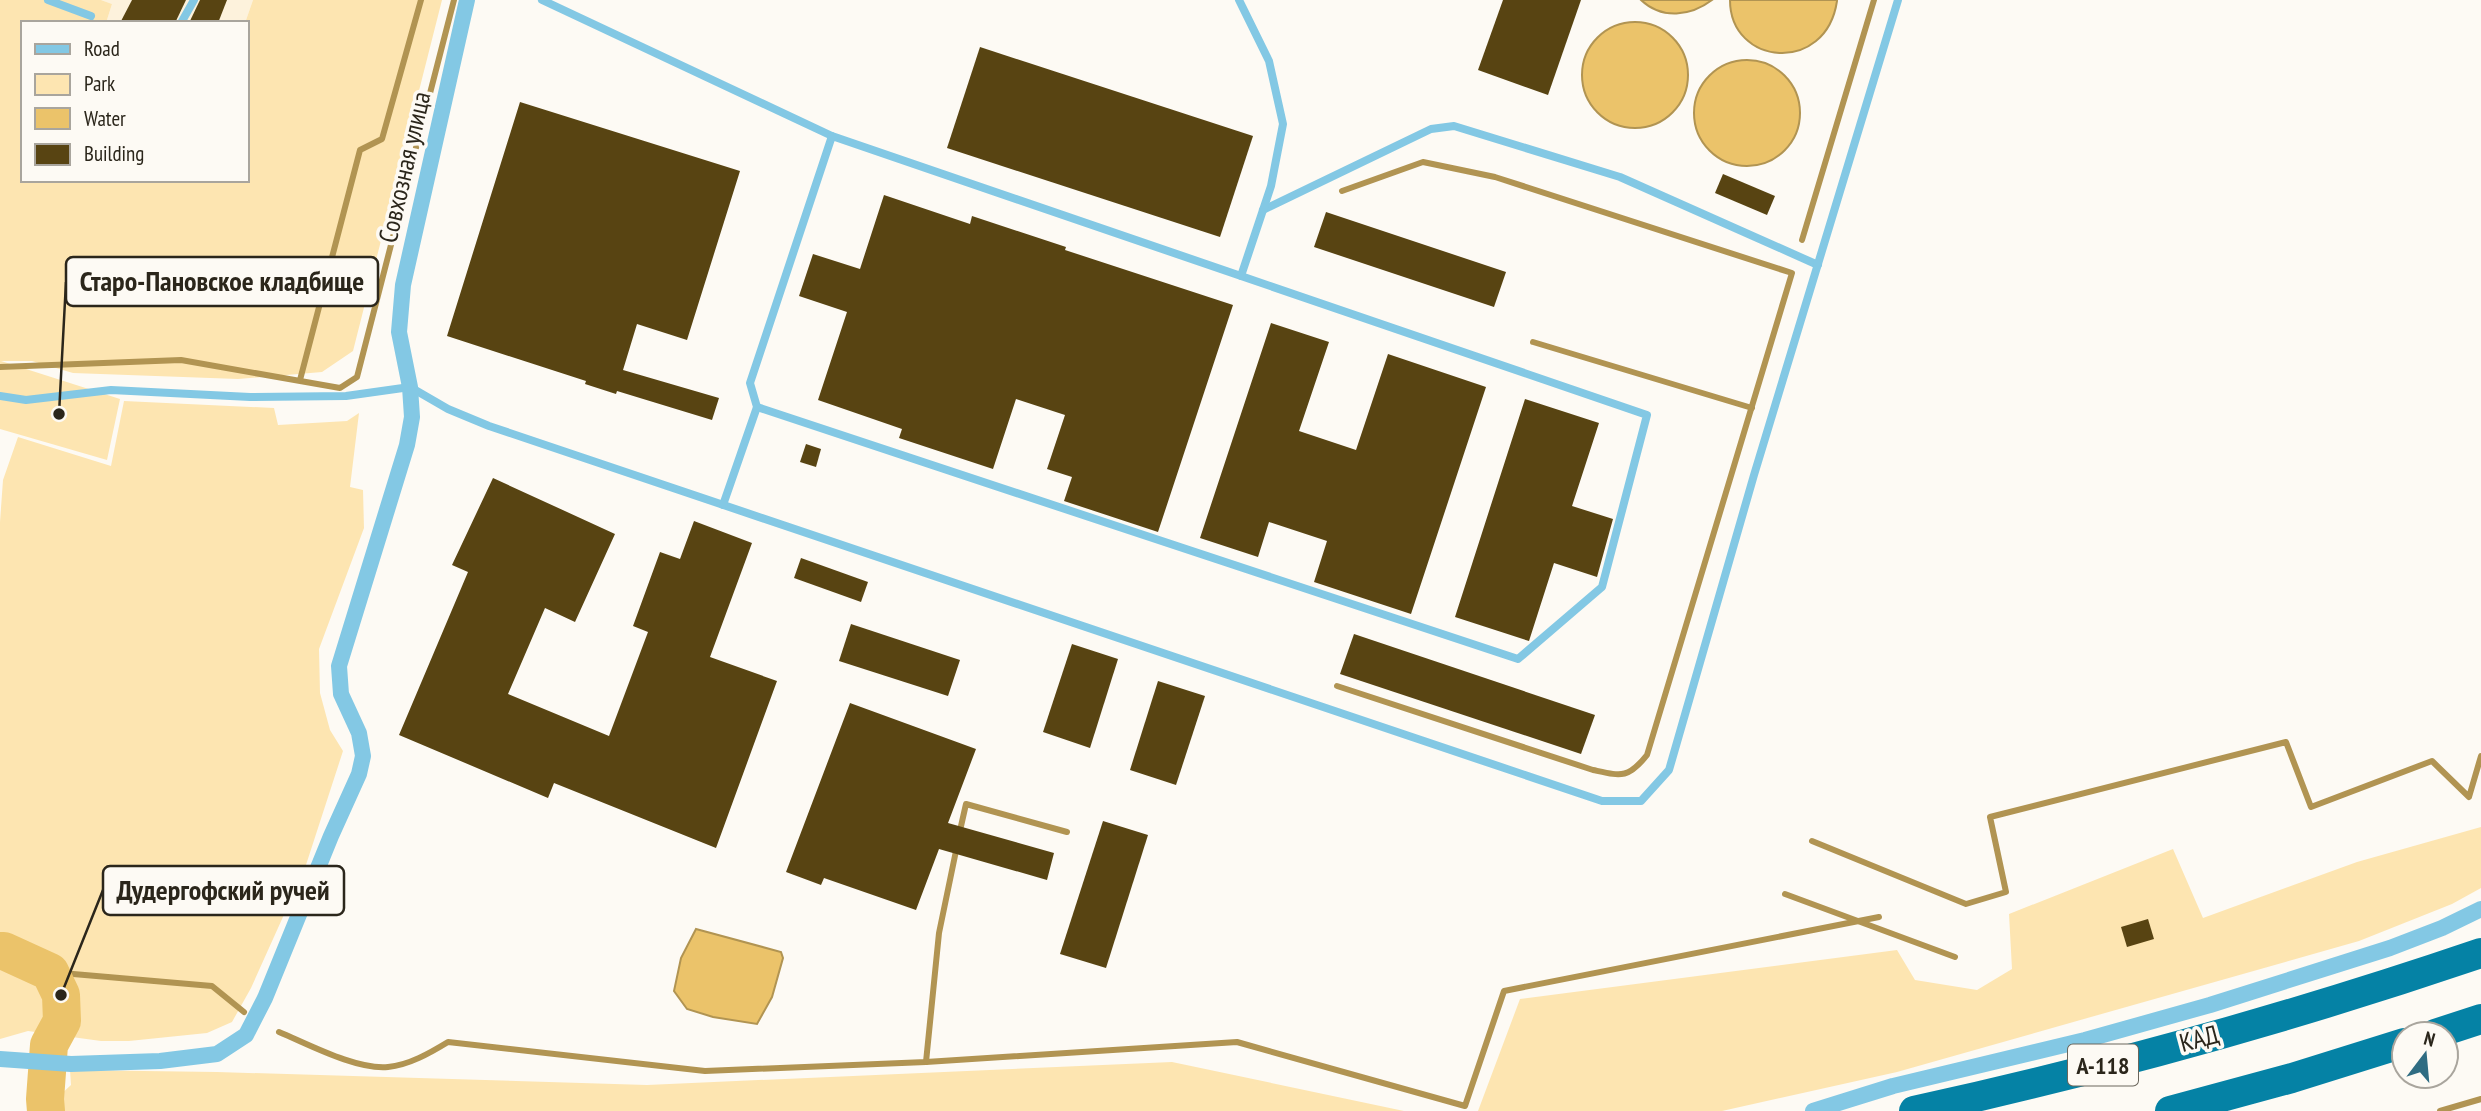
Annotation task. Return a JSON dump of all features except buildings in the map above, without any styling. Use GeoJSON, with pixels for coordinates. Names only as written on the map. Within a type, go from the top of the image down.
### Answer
{"type":"FeatureCollection","features":[{"type":"Feature","properties":{"kind":"highway","name":"КАД"},"geometry":{"type":"LineString","coordinates":[[1914,1111],[2092,1068],[2291,1013],[2481,953]]}},
{"type":"Feature","properties":{"kind":"highway"},"geometry":{"type":"LineString","coordinates":[[2460,1026],[2481,1019]]}},
{"type":"Feature","properties":{"kind":"highway"},"geometry":{"type":"LineString","coordinates":[[2170,1111],[2390,1047]]}},
{"type":"Feature","properties":{"kind":"street","name":"Совхозная улица"},"geometry":{"type":"LineString","coordinates":[[0,1059],[71,1064],[160,1061],[217,1054],[246,1035],[265,998],[359,774],[363,756],[359,733],[341,694],[339,666],[407,445],[412,417],[410,387],[399,332],[402,285],[467,0]]}},
{"type":"Feature","properties":{"kind":"street"},"geometry":{"type":"LineString","coordinates":[[1813,1111],[1893,1086],[2085,1040],[2210,1005],[2390,948],[2442,928],[2481,909]]}},
{"type":"Feature","properties":{"kind":"lane"},"geometry":{"type":"LineString","coordinates":[[48,0],[92,16]]}},
{"type":"Feature","properties":{"kind":"lane"},"geometry":{"type":"LineString","coordinates":[[182,21],[194,0]]}},
{"type":"Feature","properties":{"kind":"lane"},"geometry":{"type":"LineString","coordinates":[[542,0],[832,136],[1647,415],[1602,587],[1518,659],[757,407]]}},
{"type":"Feature","properties":{"kind":"lane"},"geometry":{"type":"LineString","coordinates":[[1239,0],[1269,61],[1283,124],[1271,186],[1241,276]]}},
{"type":"Feature","properties":{"kind":"lane"},"geometry":{"type":"LineString","coordinates":[[0,396],[26,400],[111,390],[250,397],[325,396],[376,393],[410,387],[448,409],[489,426],[1602,801],[1641,801],[1669,770],[1898,0]]}},
{"type":"Feature","properties":{"kind":"lane"},"geometry":{"type":"LineString","coordinates":[[1263,210],[1431,129],[1454,126],[1620,177],[1818,265]]}},
{"type":"Feature","properties":{"kind":"lane"},"geometry":{"type":"LineString","coordinates":[[723,505],[757,407],[750,383],[832,136]]}},
{"type":"Feature","properties":{"kind":"shaded area"},"geometry":{"type":"Polygon","coordinates":[[[101,0],[253,0],[246,21],[107,21],[112,4],[101,0]]]}},
{"type":"Feature","properties":{"kind":"green space"},"geometry":{"type":"Polygon","coordinates":[[[0,0],[101,0],[112,4],[107,21],[21,21],[21,182],[248,182],[248,21],[246,21],[253,0],[442,0],[353,351],[322,372],[238,379],[73,373],[32,361],[1,361],[120,399],[107,460],[0,429],[0,0]]]}},
{"type":"Feature","properties":{"kind":"green space"},"geometry":{"type":"Polygon","coordinates":[[[124,401],[274,408],[278,425],[347,421],[359,413],[350,487],[363,490],[364,528],[319,649],[320,693],[330,730],[343,751],[305,868],[251,988],[232,1022],[207,1033],[129,1041],[101,1041],[28,1031],[0,1039],[0,522],[3,480],[18,437],[111,466],[124,401]]]}},
{"type":"Feature","properties":{"kind":"green space"},"geometry":{"type":"Polygon","coordinates":[[[2481,827],[2481,888],[2452,904],[2359,941],[1897,1072],[1722,1111],[1478,1111],[1520,999],[1897,950],[1915,980],[1977,990],[2012,969],[2009,914],[2173,849],[2203,918],[2357,862],[2481,827]]]}},
{"type":"Feature","properties":{"kind":"green space"},"geometry":{"type":"Polygon","coordinates":[[[1172,1062],[1404,1111],[59,1111],[58,1097],[71,1085],[70,1070],[647,1085],[1172,1062]]]}},
{"type":"Feature","properties":{"kind":"water"},"geometry":{"type":"Polygon","coordinates":[[[1641,0],[1712,0],[1695,10],[1667,13],[1658,11],[1641,0]]]}},
{"type":"Feature","properties":{"kind":"water"},"geometry":{"type":"Polygon","coordinates":[[[1730,0],[1837,1],[1829,25],[1816,41],[1798,51],[1779,53],[1761,49],[1745,38],[1734,22],[1730,0]]]}},
{"type":"Feature","properties":{"kind":"water"},"geometry":{"type":"Polygon","coordinates":[[[1635,22],[1655,26],[1673,37],[1684,55],[1688,75],[1684,95],[1673,113],[1655,124],[1635,128],[1615,124],[1597,113],[1586,95],[1582,75],[1586,55],[1597,37],[1615,26],[1635,22]]]}},
{"type":"Feature","properties":{"kind":"water"},"geometry":{"type":"Polygon","coordinates":[[[1747,60],[1767,64],[1785,75],[1796,93],[1800,113],[1796,133],[1785,151],[1767,162],[1747,166],[1727,162],[1709,151],[1698,133],[1694,113],[1698,93],[1709,75],[1727,64],[1747,60]]]}},
{"type":"Feature","properties":{"kind":"water"},"geometry":{"type":"Polygon","coordinates":[[[696,929],[781,952],[783,958],[772,997],[757,1024],[713,1017],[687,1009],[674,991],[681,958],[696,929]]]}},
{"type":"Feature","properties":{"kind":"waterway"},"geometry":{"type":"LineString","coordinates":[[300,380],[360,150],[382,139],[421,0]]}},
{"type":"Feature","properties":{"kind":"waterway"},"geometry":{"type":"LineString","coordinates":[[0,367],[181,360],[340,388],[357,377],[454,0]]}},
{"type":"Feature","properties":{"kind":"waterway"},"geometry":{"type":"LineString","coordinates":[[1802,240],[1874,0]]}},
{"type":"Feature","properties":{"kind":"waterway"},"geometry":{"type":"LineString","coordinates":[[1337,686],[1593,770],[1623,774],[1634,768],[1647,755],[1792,273],[1495,177],[1423,162],[1342,191]]}},
{"type":"Feature","properties":{"kind":"waterway"},"geometry":{"type":"LineString","coordinates":[[1533,342],[1752,408]]}},
{"type":"Feature","properties":{"kind":"waterway"},"geometry":{"type":"LineString","coordinates":[[1812,841],[1966,904],[2006,892],[1990,817],[2286,742],[2311,807],[2432,761],[2469,797],[2481,756]]}},
{"type":"Feature","properties":{"kind":"waterway"},"geometry":{"type":"LineString","coordinates":[[959,835],[966,804],[1067,832]]}},
{"type":"Feature","properties":{"kind":"waterway"},"geometry":{"type":"LineString","coordinates":[[926,1062],[939,933],[957,846]]}},
{"type":"Feature","properties":{"kind":"waterway"},"geometry":{"type":"LineString","coordinates":[[1785,894],[1955,957]]}},
{"type":"Feature","properties":{"kind":"waterway"},"geometry":{"type":"LineString","coordinates":[[279,1032],[332,1055],[375,1067],[404,1064],[448,1042],[705,1071],[926,1062],[1237,1042],[1465,1106],[1504,991],[1879,917]]}},
{"type":"Feature","properties":{"kind":"waterway"},"geometry":{"type":"LineString","coordinates":[[0,951],[50,972],[61,995],[62,1021],[49,1045],[46,1111]]}},
{"type":"Feature","properties":{"kind":"waterway"},"geometry":{"type":"LineString","coordinates":[[50,972],[212,986],[244,1012]]}},
{"type":"Feature","properties":{"kind":"waterway"},"geometry":{"type":"LineString","coordinates":[[2440,1111],[2481,1099]]}},
{"type":"Feature","properties":{"kind":"place","name":"Старо-Пановское кладбище"},"geometry":{"type":"Point","coordinates":[59,414]}},
{"type":"Feature","properties":{"kind":"place","name":"Дудергофский ручей"},"geometry":{"type":"Point","coordinates":[61,995]}}]}
